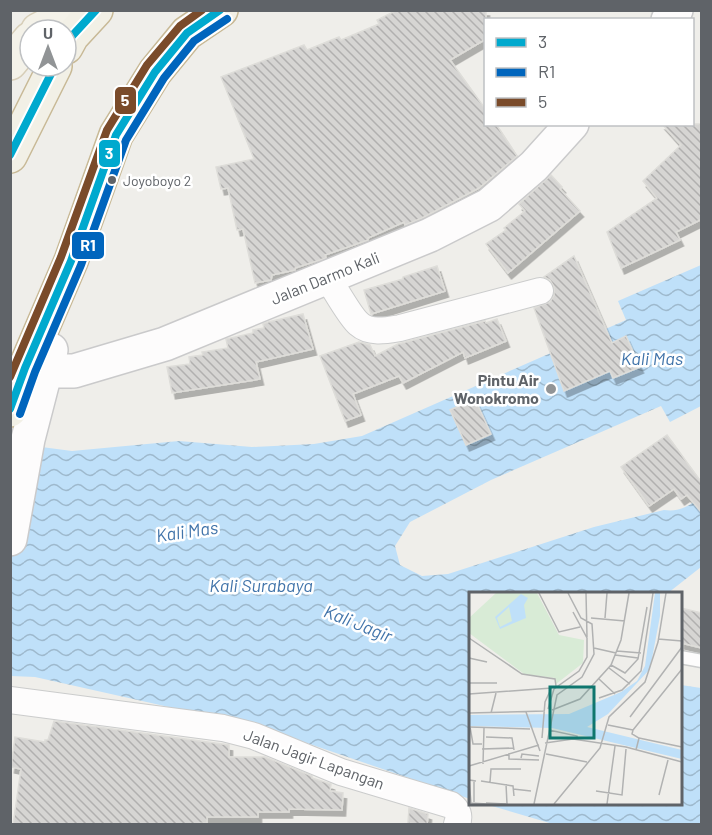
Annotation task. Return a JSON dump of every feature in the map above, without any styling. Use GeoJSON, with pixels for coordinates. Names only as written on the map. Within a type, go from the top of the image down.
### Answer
{"type":"FeatureCollection","features":[{"type":"Feature","properties":{"kind":"highway"},"geometry":{"type":"LineString","coordinates":[[78,30],[96,10]]}},
{"type":"Feature","properties":{"kind":"highway"},"geometry":{"type":"LineString","coordinates":[[10,410],[25,368],[71,261],[116,135],[154,72],[187,33],[221,10]]}},
{"type":"Feature","properties":{"kind":"highway"},"geometry":{"type":"LineString","coordinates":[[10,156],[49,78]]}},
{"type":"Feature","properties":{"kind":"main road"},"geometry":{"type":"LineString","coordinates":[[62,18],[78,10]]}},
{"type":"Feature","properties":{"kind":"main road","name":"Jalan Darmo Kali"},"geometry":{"type":"LineString","coordinates":[[46,371],[74,372],[165,344],[430,236],[489,205],[534,166],[570,126]]}},
{"type":"Feature","properties":{"kind":"main road"},"geometry":{"type":"LineString","coordinates":[[10,538],[28,439],[71,261]]}},
{"type":"Feature","properties":{"kind":"street"},"geometry":{"type":"LineString","coordinates":[[327,277],[358,324],[369,329],[384,331],[540,291]]}},
{"type":"Feature","properties":{"kind":"street","name":"Jalan Jagir Lapangan"},"geometry":{"type":"LineString","coordinates":[[10,700],[223,728],[254,736],[341,772],[451,805],[458,814],[457,825]]}},
{"type":"Feature","properties":{"kind":"lane"},"geometry":{"type":"LineString","coordinates":[[682,657],[702,661]]}},
{"type":"Feature","properties":{"kind":"water","name":"Kali Surabaya"},"geometry":{"type":"Polygon","coordinates":[[[701,265],[701,406],[670,422],[661,406],[491,480],[410,522],[395,546],[400,565],[422,576],[448,574],[594,527],[664,510],[680,509],[701,497],[701,567],[669,592],[469,592],[469,799],[263,728],[35,677],[11,676],[11,443],[72,451],[179,441],[252,447],[314,444],[362,436],[626,320],[618,301],[701,265]]]}},
{"type":"Feature","properties":{"kind":"water"},"geometry":{"type":"Polygon","coordinates":[[[682,685],[701,688],[701,824],[553,824],[488,805],[682,805],[682,685]]]}},
{"type":"Feature","properties":{"kind":"building"},"geometry":{"type":"Polygon","coordinates":[[[397,10],[486,10],[484,40],[450,60],[484,107],[484,126],[497,126],[517,156],[479,188],[422,218],[405,225],[404,222],[368,240],[325,255],[326,258],[295,268],[295,270],[272,275],[271,280],[255,283],[243,229],[237,230],[228,188],[221,189],[216,167],[254,159],[221,77],[304,45],[307,50],[339,37],[341,40],[379,24],[377,20],[397,10]]]}},
{"type":"Feature","properties":{"kind":"building"},"geometry":{"type":"Polygon","coordinates":[[[702,124],[702,219],[676,232],[680,240],[621,268],[607,232],[657,198],[643,181],[681,145],[664,126],[702,124]]]}},
{"type":"Feature","properties":{"kind":"building"},"geometry":{"type":"Polygon","coordinates":[[[551,175],[580,211],[508,273],[486,244],[506,230],[504,228],[525,211],[519,204],[551,175]]]}},
{"type":"Feature","properties":{"kind":"building"},"geometry":{"type":"Polygon","coordinates":[[[574,256],[612,343],[626,336],[640,367],[613,378],[610,371],[564,391],[534,308],[550,302],[554,295],[554,287],[550,280],[544,277],[574,256]]]}},
{"type":"Feature","properties":{"kind":"building"},"geometry":{"type":"Polygon","coordinates":[[[437,266],[445,291],[371,314],[364,290],[437,266]]]}},
{"type":"Feature","properties":{"kind":"building"},"geometry":{"type":"Polygon","coordinates":[[[303,314],[313,349],[256,362],[260,379],[172,393],[167,367],[190,364],[189,357],[203,355],[202,352],[228,348],[226,339],[253,333],[253,330],[264,328],[263,324],[268,322],[303,314]]]}},
{"type":"Feature","properties":{"kind":"building"},"geometry":{"type":"Polygon","coordinates":[[[497,319],[506,341],[465,358],[463,352],[403,383],[399,376],[353,394],[361,415],[345,421],[320,356],[359,342],[370,345],[375,356],[398,344],[497,319]]]}},
{"type":"Feature","properties":{"kind":"building"},"geometry":{"type":"Polygon","coordinates":[[[475,399],[491,434],[466,445],[450,410],[475,399]]]}},
{"type":"Feature","properties":{"kind":"building"},"geometry":{"type":"Polygon","coordinates":[[[667,435],[702,483],[702,513],[687,495],[681,499],[674,489],[649,506],[621,467],[667,435]]]}},
{"type":"Feature","properties":{"kind":"building"},"geometry":{"type":"Polygon","coordinates":[[[682,608],[702,613],[702,648],[682,643],[682,608]]]}},
{"type":"Feature","properties":{"kind":"building"},"geometry":{"type":"Polygon","coordinates":[[[54,721],[229,745],[229,757],[265,757],[331,784],[330,791],[343,793],[342,810],[289,809],[289,812],[258,812],[258,817],[207,817],[207,823],[167,825],[13,825],[21,769],[11,767],[15,737],[45,742],[48,740],[54,721]]]}},
{"type":"Feature","properties":{"kind":"building"},"geometry":{"type":"Polygon","coordinates":[[[409,808],[428,814],[427,825],[408,823],[409,808]]]}},
{"type":"Feature","properties":{"kind":"transit line","name":"3"},"geometry":{"type":"LineString","coordinates":[[78,30],[96,10]]}},
{"type":"Feature","properties":{"kind":"transit line","name":"5"},"geometry":{"type":"LineString","coordinates":[[10,377],[61,257],[107,130],[147,65],[180,26],[202,10]]}},
{"type":"Feature","properties":{"kind":"transit line","name":"3"},"geometry":{"type":"LineString","coordinates":[[10,409],[71,261],[116,135],[155,72],[187,33],[220,10]]}},
{"type":"Feature","properties":{"kind":"transit line","name":"R1"},"geometry":{"type":"LineString","coordinates":[[20,414],[35,372],[81,265],[126,140],[164,78],[194,41],[227,19]]}},
{"type":"Feature","properties":{"kind":"transit line","name":"3"},"geometry":{"type":"LineString","coordinates":[[10,155],[49,78]]}},
{"type":"Feature","properties":{"kind":"place","name":"Joyoboyo 2"},"geometry":{"type":"Point","coordinates":[112,180]}},
{"type":"Feature","properties":{"kind":"place","name":"Pintu Air Wonokromo"},"geometry":{"type":"Point","coordinates":[551,389]}},
{"type":"Feature","properties":{"kind":"water label","name":"Kali Mas"},"geometry":{"type":"Point","coordinates":[652,359]}},
{"type":"Feature","properties":{"kind":"water label","name":"Kali Mas"},"geometry":{"type":"Point","coordinates":[187,532]}},
{"type":"Feature","properties":{"kind":"water label","name":"Kali Jagir"},"geometry":{"type":"Point","coordinates":[358,624]}}]}
